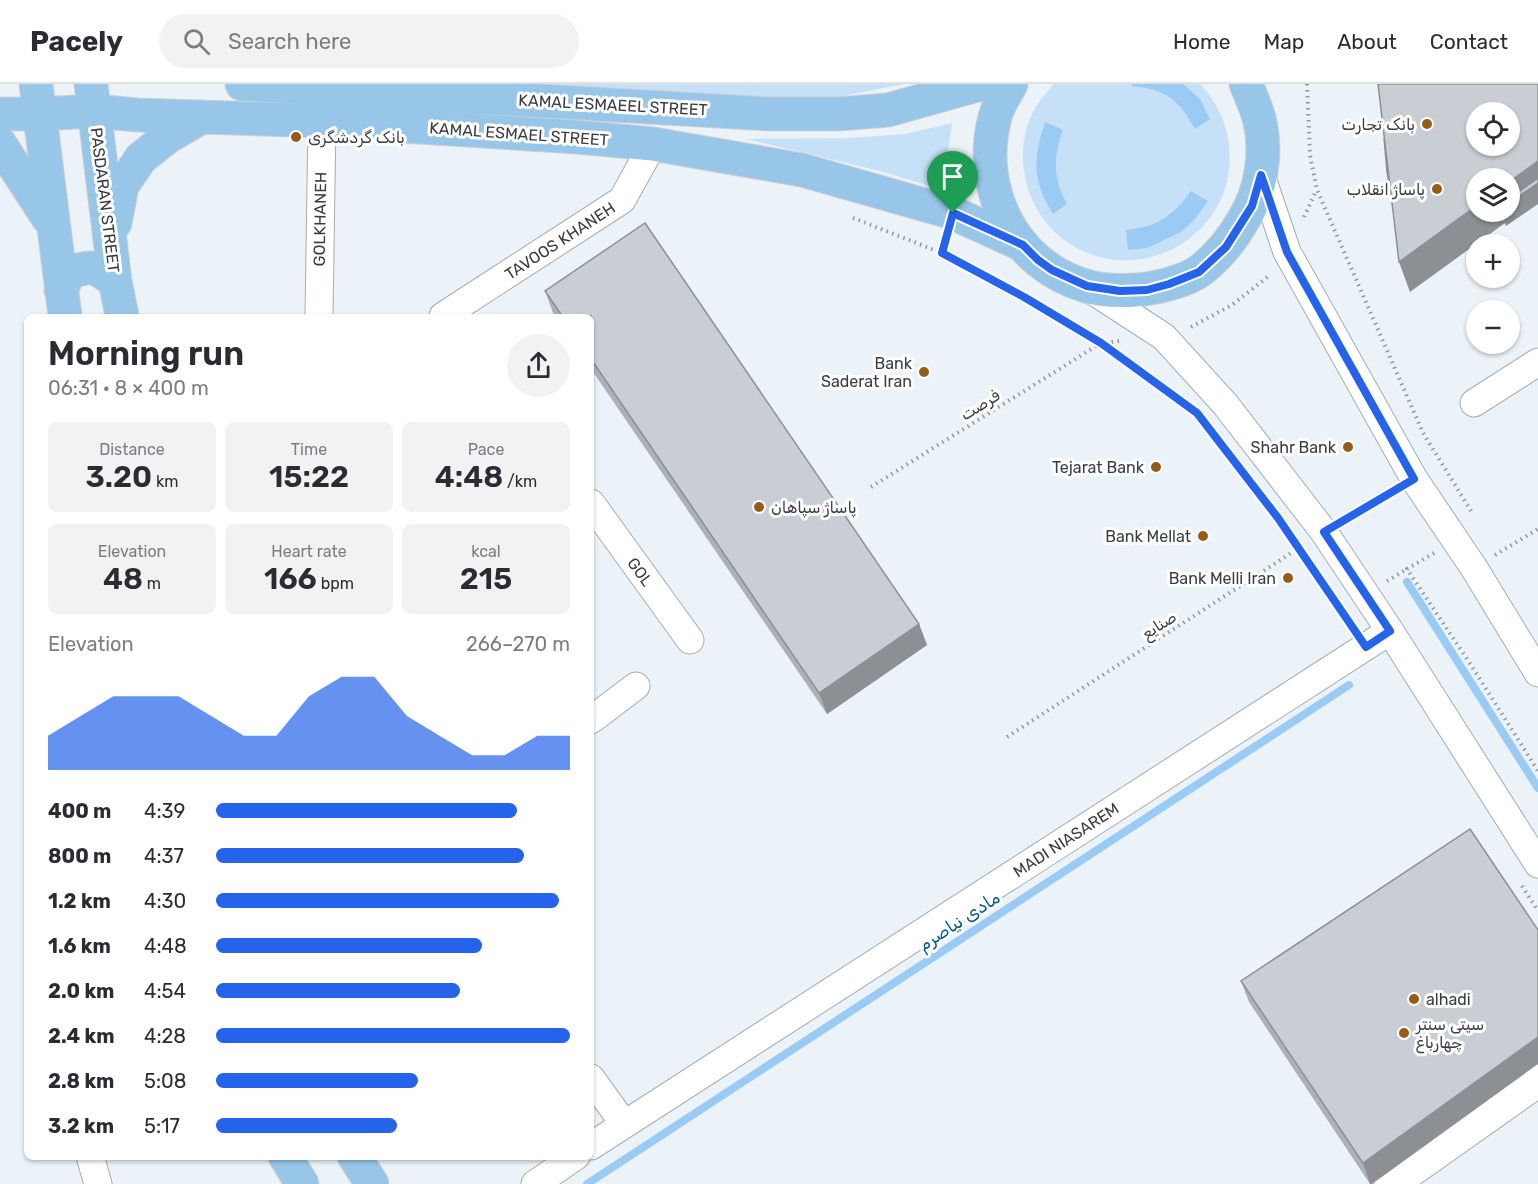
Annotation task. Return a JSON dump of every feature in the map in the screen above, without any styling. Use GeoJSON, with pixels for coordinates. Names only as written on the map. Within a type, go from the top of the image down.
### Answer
{"type":"FeatureCollection","features":[{"type":"Feature","properties":{"kind":"main road","name":"KAMAL ESMAEEL STREET"},"geometry":{"type":"LineString","coordinates":[[242,84],[771,114],[838,114],[888,110],[981,84]]}},
{"type":"Feature","properties":{"kind":"main road"},"geometry":{"type":"LineString","coordinates":[[1011,84],[996,114],[990,140],[989,160],[992,184],[1008,224],[1023,245],[1052,270],[1087,286],[1120,291],[1147,290],[1199,272],[1226,247],[1240,227],[1252,206],[1261,175],[1263,152],[1260,123],[1246,84]]}},
{"type":"Feature","properties":{"kind":"main road"},"geometry":{"type":"LineString","coordinates":[[1260,123],[1266,84]]}},
{"type":"Feature","properties":{"kind":"main road","name":"KAMAL ESMAEL STREET"},"geometry":{"type":"LineString","coordinates":[[0,114],[37,99],[92,98],[202,117],[322,121],[653,144],[801,170],[953,213],[1023,245]]}},
{"type":"Feature","properties":{"kind":"main road","name":"PASDARAN STREET"},"geometry":{"type":"LineString","coordinates":[[92,98],[122,314]]}},
{"type":"Feature","properties":{"kind":"main road"},"geometry":{"type":"LineString","coordinates":[[37,99],[63,303]]}},
{"type":"Feature","properties":{"kind":"main road"},"geometry":{"type":"LineString","coordinates":[[111,239],[122,186],[141,158],[169,136],[202,117]]}},
{"type":"Feature","properties":{"kind":"main road"},"geometry":{"type":"LineString","coordinates":[[0,144],[53,225]]}},
{"type":"Feature","properties":{"kind":"main road"},"geometry":{"type":"LineString","coordinates":[[63,303],[69,273],[85,267],[97,268],[116,281]]}},
{"type":"Feature","properties":{"kind":"main road"},"geometry":{"type":"LineString","coordinates":[[287,1160],[302,1184]]}},
{"type":"Feature","properties":{"kind":"main road"},"geometry":{"type":"LineString","coordinates":[[357,1160],[372,1184]]}},
{"type":"Feature","properties":{"kind":"street","name":"GOLKHANEH"},"geometry":{"type":"LineString","coordinates":[[319,314],[322,121]]}},
{"type":"Feature","properties":{"kind":"street","name":"TAVOOS KHANEH"},"geometry":{"type":"LineString","coordinates":[[451,314],[622,200],[653,144]]}},
{"type":"Feature","properties":{"kind":"street"},"geometry":{"type":"LineString","coordinates":[[1261,175],[1287,252],[1414,479],[1474,568],[1538,673]]}},
{"type":"Feature","properties":{"kind":"street"},"geometry":{"type":"LineString","coordinates":[[1087,286],[1164,337],[1225,404],[1324,532],[1390,631],[1529,874]]}},
{"type":"Feature","properties":{"kind":"street"},"geometry":{"type":"LineString","coordinates":[[1474,403],[1538,362]]}},
{"type":"Feature","properties":{"kind":"street","name":"GOL"},"geometry":{"type":"LineString","coordinates":[[594,507],[690,640]]}},
{"type":"Feature","properties":{"kind":"street","name":"MADI NIASAREM"},"geometry":{"type":"LineString","coordinates":[[594,1144],[1390,631]]}},
{"type":"Feature","properties":{"kind":"street"},"geometry":{"type":"LineString","coordinates":[[594,718],[636,686]]}},
{"type":"Feature","properties":{"kind":"street"},"geometry":{"type":"LineString","coordinates":[[1391,1184],[1538,1080]]}},
{"type":"Feature","properties":{"kind":"street"},"geometry":{"type":"LineString","coordinates":[[594,1082],[624,1124]]}},
{"type":"Feature","properties":{"kind":"street"},"geometry":{"type":"LineString","coordinates":[[91,1160],[98,1184]]}},
{"type":"Feature","properties":{"kind":"street"},"geometry":{"type":"LineString","coordinates":[[534,1184],[570,1160]]}},
{"type":"Feature","properties":{"kind":"path"},"geometry":{"type":"LineString","coordinates":[[1307,84],[1310,155],[1317,190],[1423,433],[1479,523]]}},
{"type":"Feature","properties":{"kind":"path"},"geometry":{"type":"LineString","coordinates":[[942,253],[953,213],[959,168]]}},
{"type":"Feature","properties":{"kind":"path"},"geometry":{"type":"LineString","coordinates":[[848,216],[942,253],[1024,297],[1101,343],[1188,406]]}},
{"type":"Feature","properties":{"kind":"path","name":"فرصت"},"geometry":{"type":"LineString","coordinates":[[871,487],[1101,343]]}},
{"type":"Feature","properties":{"kind":"path","name":"صنایع"},"geometry":{"type":"LineString","coordinates":[[1008,737],[1324,532],[1414,479]]}},
{"type":"Feature","properties":{"kind":"path"},"geometry":{"type":"LineString","coordinates":[[1474,568],[1538,529]]}},
{"type":"Feature","properties":{"kind":"path"},"geometry":{"type":"LineString","coordinates":[[1455,540],[1407,569],[1538,771]]}},
{"type":"Feature","properties":{"kind":"path"},"geometry":{"type":"LineString","coordinates":[[1294,541],[1326,588]]}},
{"type":"Feature","properties":{"kind":"path"},"geometry":{"type":"LineString","coordinates":[[1529,874],[1538,911]]}},
{"type":"Feature","properties":{"kind":"shaded area"},"geometry":{"type":"Polygon","coordinates":[[[457,84],[904,84],[819,101],[457,84]]]}},
{"type":"Feature","properties":{"kind":"shaded area"},"geometry":{"type":"Polygon","coordinates":[[[1054,84],[1200,84],[1221,115],[1230,151],[1228,176],[1223,194],[1204,225],[1191,237],[1165,253],[1137,260],[1110,259],[1084,252],[1061,237],[1042,217],[1029,192],[1023,162],[1025,135],[1031,116],[1054,84]]]}},
{"type":"Feature","properties":{"kind":"shaded area"},"geometry":{"type":"Polygon","coordinates":[[[952,123],[942,190],[884,172],[746,139],[849,138],[905,134],[952,123]]]}},
{"type":"Feature","properties":{"kind":"water"},"geometry":{"type":"Polygon","coordinates":[[[1132,84],[1183,84],[1200,99],[1210,119],[1195,129],[1177,103],[1163,93],[1132,86],[1132,84]]]}},
{"type":"Feature","properties":{"kind":"water"},"geometry":{"type":"Polygon","coordinates":[[[1045,122],[1063,130],[1057,149],[1056,168],[1059,186],[1067,204],[1053,214],[1041,190],[1037,169],[1038,147],[1045,122]]]}},
{"type":"Feature","properties":{"kind":"water"},"geometry":{"type":"Polygon","coordinates":[[[1191,191],[1208,201],[1195,219],[1181,232],[1147,248],[1128,250],[1126,230],[1147,226],[1163,219],[1178,207],[1191,191]]]}},
{"type":"Feature","properties":{"kind":"building","name":"پاساژ انقلاب"},"geometry":{"type":"Polygon","coordinates":[[[1378,84],[1538,84],[1538,161],[1520,174],[1520,168],[1466,168],[1466,213],[1399,262],[1378,84]]]}},
{"type":"Feature","properties":{"kind":"building"},"geometry":{"type":"Polygon","coordinates":[[[1384,138],[1392,201],[1387,172],[1384,138]]]}},
{"type":"Feature","properties":{"kind":"building"},"geometry":{"type":"Polygon","coordinates":[[[1538,178],[1538,183],[1520,195],[1520,191],[1538,178]]]}},
{"type":"Feature","properties":{"kind":"building","name":"پاساژ سپاهان"},"geometry":{"type":"Polygon","coordinates":[[[645,223],[919,624],[819,693],[594,363],[594,314],[561,314],[545,291],[645,223]]]}},
{"type":"Feature","properties":{"kind":"building","name":"سیتی سنتر چهارباغ"},"geometry":{"type":"Polygon","coordinates":[[[1470,829],[1538,930],[1538,1037],[1363,1163],[1241,981],[1470,829]]]}},
{"type":"Feature","properties":{"kind":"waterway"},"geometry":{"type":"LineString","coordinates":[[1407,582],[1538,788]]}},
{"type":"Feature","properties":{"kind":"waterway","name":"مادی نیاصرم"},"geometry":{"type":"LineString","coordinates":[[587,1184],[1349,685]]}},
{"type":"Feature","properties":{"kind":"place","name":"بانک تجارت"},"geometry":{"type":"Point","coordinates":[1427,124]}},
{"type":"Feature","properties":{"kind":"place","name":"بانک گردشگری"},"geometry":{"type":"Point","coordinates":[296,137]}},
{"type":"Feature","properties":{"kind":"place","name":"پاساژ انقلاب"},"geometry":{"type":"Point","coordinates":[1437,189]}},
{"type":"Feature","properties":{"kind":"place","name":"Bank Saderat Iran"},"geometry":{"type":"Point","coordinates":[924,372]}},
{"type":"Feature","properties":{"kind":"place","name":"Shahr Bank"},"geometry":{"type":"Point","coordinates":[1348,447]}},
{"type":"Feature","properties":{"kind":"place","name":"Tejarat Bank"},"geometry":{"type":"Point","coordinates":[1156,467]}},
{"type":"Feature","properties":{"kind":"place","name":"پاساژ سپاهان"},"geometry":{"type":"Point","coordinates":[759,507]}},
{"type":"Feature","properties":{"kind":"place","name":"Bank Mellat"},"geometry":{"type":"Point","coordinates":[1203,536]}},
{"type":"Feature","properties":{"kind":"place","name":"Bank Melli Iran"},"geometry":{"type":"Point","coordinates":[1288,578]}},
{"type":"Feature","properties":{"kind":"place","name":"alhadi"},"geometry":{"type":"Point","coordinates":[1414,999]}},
{"type":"Feature","properties":{"kind":"place","name":"سیتی سنتر چهارباغ"},"geometry":{"type":"Point","coordinates":[1404,1033]}},
{"type":"Feature","properties":{"kind":"route"},"geometry":{"type":"LineString","coordinates":[[1261,175],[1287,252],[1414,479],[1324,532],[1390,631],[1366,647],[1278,518],[1197,413],[1101,343],[1024,297],[942,253],[953,213],[1023,245],[1052,270],[1087,286],[1120,291],[1147,290],[1199,272],[1226,247],[1252,206],[1261,175]]}}]}
